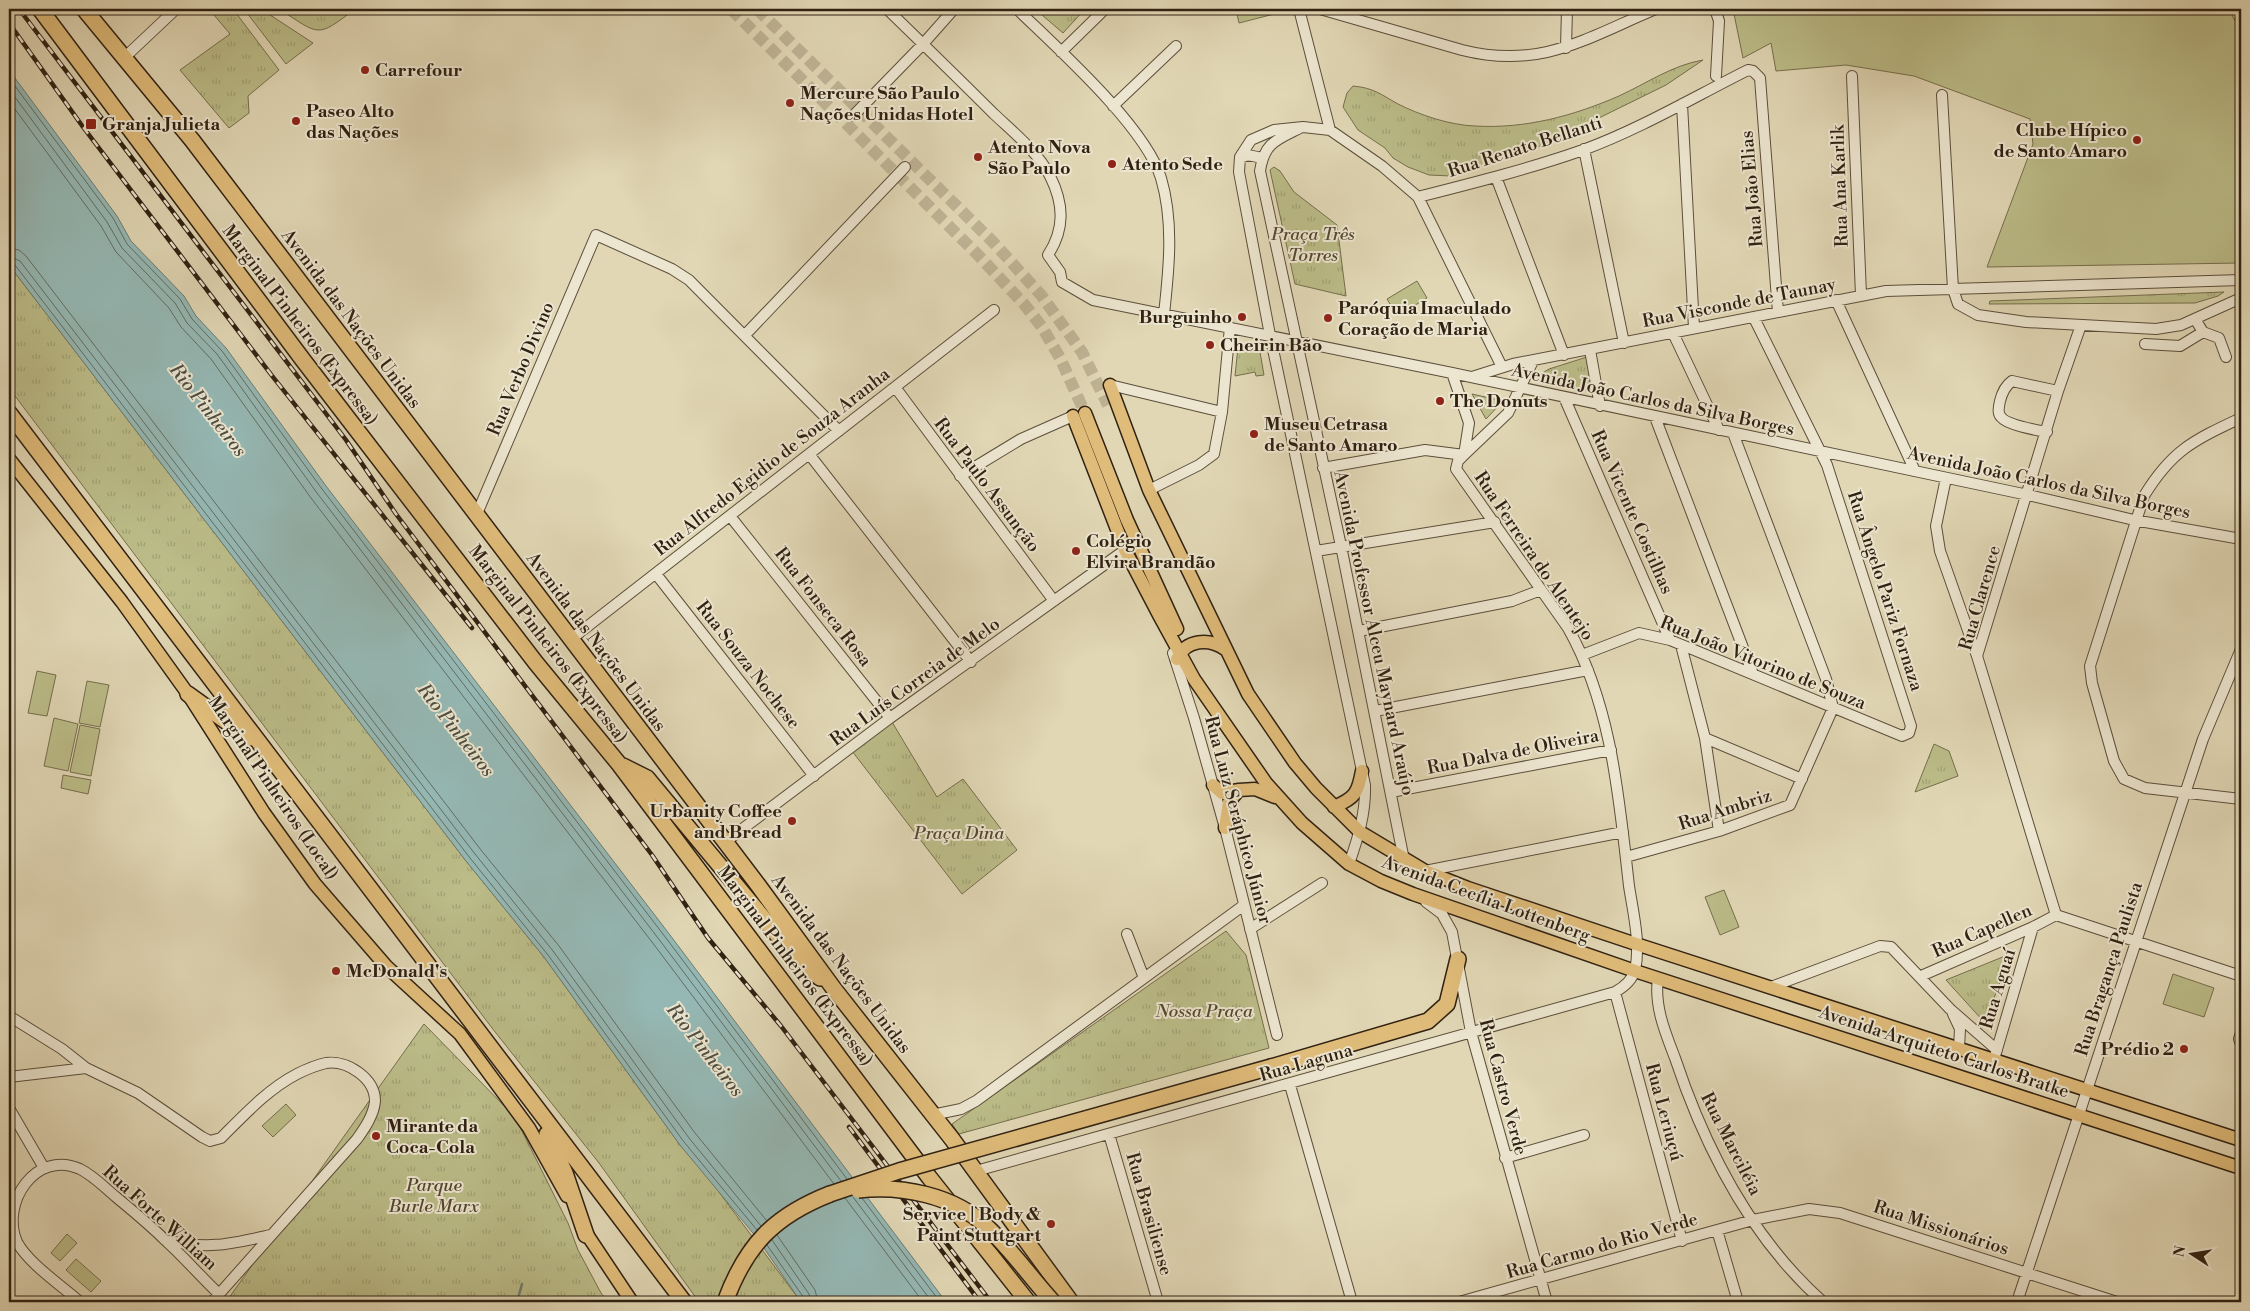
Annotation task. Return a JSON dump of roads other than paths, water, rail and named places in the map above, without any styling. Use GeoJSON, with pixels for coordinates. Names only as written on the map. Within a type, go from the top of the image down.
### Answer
{"type":"FeatureCollection","features":[{"type":"Feature","properties":{"kind":"highway","name":"Marginal Pinheiros (Expressa)"},"geometry":{"type":"LineString","coordinates":[[40,9],[309,368],[536,663],[620,764],[929,1178],[1028,1302]]}},
{"type":"Feature","properties":{"kind":"highway","name":"Avenida das Nações Unidas"},"geometry":{"type":"LineString","coordinates":[[84,9],[203,155],[725,842],[834,989],[976,1172],[1071,1302]]}},
{"type":"Feature","properties":{"kind":"highway"},"geometry":{"type":"LineString","coordinates":[[9,413],[684,1302]]}},
{"type":"Feature","properties":{"kind":"highway"},"geometry":{"type":"LineString","coordinates":[[188,694],[263,748]]}},
{"type":"Feature","properties":{"kind":"highway"},"geometry":{"type":"LineString","coordinates":[[620,764],[647,778],[799,961],[834,989]]}},
{"type":"Feature","properties":{"kind":"highway"},"geometry":{"type":"LineString","coordinates":[[726,1302],[734,1278],[753,1245],[774,1224],[795,1209],[830,1194],[908,1168],[1321,1053],[1428,1021],[1447,1004],[1458,959]]}},
{"type":"Feature","properties":{"kind":"highway"},"geometry":{"type":"LineString","coordinates":[[535,1107],[565,1173],[586,1235]]}},
{"type":"Feature","properties":{"kind":"highway"},"geometry":{"type":"LineString","coordinates":[[830,1194],[889,1189],[920,1193],[942,1200],[973,1216],[987,1227],[1052,1302]]}},
{"type":"Feature","properties":{"kind":"main road","name":"Avenida Cecília Lottenberg"},"geometry":{"type":"LineString","coordinates":[[1110,385],[1149,490],[1202,603],[1252,702],[1295,763],[1334,807],[1360,832],[1425,871],[1636,944]]}},
{"type":"Feature","properties":{"kind":"main road"},"geometry":{"type":"LineString","coordinates":[[1108,404],[1154,521],[1177,569],[1202,603]]}},
{"type":"Feature","properties":{"kind":"main road"},"geometry":{"type":"LineString","coordinates":[[1079,414],[1125,550],[1180,654]]}},
{"type":"Feature","properties":{"kind":"main road"},"geometry":{"type":"LineString","coordinates":[[1079,414],[1127,520],[1180,654]]}},
{"type":"Feature","properties":{"kind":"main road","name":"Marginal Pinheiros (Local)"},"geometry":{"type":"LineString","coordinates":[[9,459],[122,602],[188,694],[264,813],[315,884],[386,966],[460,1034],[512,1102],[550,1162],[586,1235],[632,1302]]}},
{"type":"Feature","properties":{"kind":"main road"},"geometry":{"type":"LineString","coordinates":[[1180,654],[1208,641],[1225,649]]}},
{"type":"Feature","properties":{"kind":"main road","name":"Avenida Cecília Lottenberg"},"geometry":{"type":"LineString","coordinates":[[1180,654],[1194,679],[1280,800],[1323,843],[1349,864],[1381,881],[1413,894],[1635,971]]}},
{"type":"Feature","properties":{"kind":"main road"},"geometry":{"type":"LineString","coordinates":[[1334,807],[1354,796],[1358,790],[1362,771]]}},
{"type":"Feature","properties":{"kind":"main road"},"geometry":{"type":"LineString","coordinates":[[1213,786],[1222,793],[1239,790],[1264,791],[1280,800]]}},
{"type":"Feature","properties":{"kind":"main road"},"geometry":{"type":"LineString","coordinates":[[1225,828],[1229,802],[1239,790]]}},
{"type":"Feature","properties":{"kind":"main road","name":"Avenida Arquiteto Carlos Bratke"},"geometry":{"type":"LineString","coordinates":[[1636,944],[1959,1048],[1995,1055],[2086,1089],[2241,1140]]}},
{"type":"Feature","properties":{"kind":"main road","name":"Avenida Arquiteto Carlos Bratke"},"geometry":{"type":"LineString","coordinates":[[1635,971],[2241,1168]]}},
{"type":"Feature","properties":{"kind":"street"},"geometry":{"type":"LineString","coordinates":[[124,58],[176,9]]}},
{"type":"Feature","properties":{"kind":"street"},"geometry":{"type":"LineString","coordinates":[[887,9],[923,44]]}},
{"type":"Feature","properties":{"kind":"street"},"geometry":{"type":"LineString","coordinates":[[853,116],[954,9]]}},
{"type":"Feature","properties":{"kind":"street"},"geometry":{"type":"LineString","coordinates":[[1017,9],[1113,106],[1149,154],[1161,179],[1170,245],[1164,314]]}},
{"type":"Feature","properties":{"kind":"street"},"geometry":{"type":"LineString","coordinates":[[1061,52],[1105,9]]}},
{"type":"Feature","properties":{"kind":"street"},"geometry":{"type":"LineString","coordinates":[[1299,9],[1330,130]]}},
{"type":"Feature","properties":{"kind":"street"},"geometry":{"type":"LineString","coordinates":[[1320,9],[1484,56],[1508,58],[1538,55],[1566,48],[1656,9]]}},
{"type":"Feature","properties":{"kind":"street"},"geometry":{"type":"LineString","coordinates":[[1358,9],[1360,20]]}},
{"type":"Feature","properties":{"kind":"street"},"geometry":{"type":"LineString","coordinates":[[1566,48],[1567,9]]}},
{"type":"Feature","properties":{"kind":"street"},"geometry":{"type":"LineString","coordinates":[[1715,9],[1719,21],[1716,76]]}},
{"type":"Feature","properties":{"kind":"street"},"geometry":{"type":"LineString","coordinates":[[2235,9],[2241,20]]}},
{"type":"Feature","properties":{"kind":"street","name":"Avenida João Carlos da Silva Borges"},"geometry":{"type":"LineString","coordinates":[[923,44],[1014,133],[1046,168],[1057,192],[1062,216],[1058,238],[1048,255],[1060,272],[1062,282],[1093,300],[1471,377],[1600,406],[2028,495],[2134,520],[2241,539]]}},
{"type":"Feature","properties":{"kind":"street"},"geometry":{"type":"LineString","coordinates":[[1113,106],[1176,46]]}},
{"type":"Feature","properties":{"kind":"street","name":"Rua Renato Bellanti"},"geometry":{"type":"LineString","coordinates":[[1418,197],[1496,177],[1584,149],[1682,104],[1748,70]]}},
{"type":"Feature","properties":{"kind":"street","name":"Rua João Elias"},"geometry":{"type":"LineString","coordinates":[[1748,70],[1760,78],[1778,312]]}},
{"type":"Feature","properties":{"kind":"street","name":"Rua Ana Karlik"},"geometry":{"type":"LineString","coordinates":[[1852,76],[1860,295]]}},
{"type":"Feature","properties":{"kind":"street"},"geometry":{"type":"LineString","coordinates":[[1942,95],[1954,289],[1958,304],[1978,315],[2081,325],[2156,329],[2175,326],[2195,319],[2241,298]]}},
{"type":"Feature","properties":{"kind":"street"},"geometry":{"type":"LineString","coordinates":[[1682,104],[1694,328]]}},
{"type":"Feature","properties":{"kind":"street"},"geometry":{"type":"LineString","coordinates":[[1240,158],[1248,155],[1262,158],[1264,151],[1274,142],[1303,127]]}},
{"type":"Feature","properties":{"kind":"street"},"geometry":{"type":"LineString","coordinates":[[1349,864],[1360,832],[1365,793],[1362,771],[1270,335],[1239,172],[1240,158],[1251,140],[1268,132],[1303,127],[1330,130],[1382,166],[1418,197],[1502,367]]}},
{"type":"Feature","properties":{"kind":"street"},"geometry":{"type":"LineString","coordinates":[[1268,132],[1274,142]]}},
{"type":"Feature","properties":{"kind":"street"},"geometry":{"type":"LineString","coordinates":[[1584,149],[1624,343]]}},
{"type":"Feature","properties":{"kind":"street","name":"Avenida Professor Alceu Maynard Araújo"},"geometry":{"type":"LineString","coordinates":[[1262,158],[1260,171],[1298,341],[1323,468],[1342,546],[1404,860]]}},
{"type":"Feature","properties":{"kind":"street"},"geometry":{"type":"LineString","coordinates":[[839,431],[745,335],[905,167]]}},
{"type":"Feature","properties":{"kind":"street"},"geometry":{"type":"LineString","coordinates":[[1496,177],[1564,355]]}},
{"type":"Feature","properties":{"kind":"street","name":"Rua Verbo Divino"},"geometry":{"type":"LineString","coordinates":[[476,516],[596,235],[672,269],[688,280],[745,335]]}},
{"type":"Feature","properties":{"kind":"street","name":"Rua Visconde de Taunay"},"geometry":{"type":"LineString","coordinates":[[1471,377],[1533,360],[1754,318],[1860,295],[1906,290],[2241,280]]}},
{"type":"Feature","properties":{"kind":"street"},"geometry":{"type":"LineString","coordinates":[[1836,300],[1915,471]]}},
{"type":"Feature","properties":{"kind":"street","name":"Rua Alfredo Egidio de Souza Aranha"},"geometry":{"type":"LineString","coordinates":[[570,640],[994,310]]}},
{"type":"Feature","properties":{"kind":"street"},"geometry":{"type":"LineString","coordinates":[[1754,318],[1822,452]]}},
{"type":"Feature","properties":{"kind":"street"},"geometry":{"type":"LineString","coordinates":[[2195,319],[2203,332],[2219,338],[2226,357]]}},
{"type":"Feature","properties":{"kind":"street","name":"Rua Clarence"},"geometry":{"type":"LineString","coordinates":[[2056,915],[1977,656],[2028,495],[2058,392],[2081,325]]}},
{"type":"Feature","properties":{"kind":"street"},"geometry":{"type":"LineString","coordinates":[[1149,490],[1199,465],[1214,454],[1222,412],[1230,327]]}},
{"type":"Feature","properties":{"kind":"street"},"geometry":{"type":"LineString","coordinates":[[2145,344],[2180,346],[2203,332]]}},
{"type":"Feature","properties":{"kind":"street"},"geometry":{"type":"LineString","coordinates":[[1673,333],[1719,430]]}},
{"type":"Feature","properties":{"kind":"street"},"geometry":{"type":"LineString","coordinates":[[1590,350],[1600,406]]}},
{"type":"Feature","properties":{"kind":"street"},"geometry":{"type":"LineString","coordinates":[[1519,388],[1533,360]]}},
{"type":"Feature","properties":{"kind":"street"},"geometry":{"type":"LineString","coordinates":[[1323,468],[1425,450],[1464,455],[1469,423],[1452,373]]}},
{"type":"Feature","properties":{"kind":"street"},"geometry":{"type":"LineString","coordinates":[[2047,432],[2001,418],[1999,412],[2001,398],[2005,386],[2012,381],[2058,392]]}},
{"type":"Feature","properties":{"kind":"street"},"geometry":{"type":"LineString","coordinates":[[1110,385],[1222,412]]}},
{"type":"Feature","properties":{"kind":"street","name":"Rua Paulo Assunção"},"geometry":{"type":"LineString","coordinates":[[895,387],[1054,601]]}},
{"type":"Feature","properties":{"kind":"street","name":"Rua Ferreira do Alentejo"},"geometry":{"type":"LineString","coordinates":[[1519,388],[1508,412],[1464,455],[1457,465],[1458,473],[1495,522],[1568,628],[1588,670],[1602,710],[1611,750],[1636,944],[1635,971]]}},
{"type":"Feature","properties":{"kind":"street","name":"Rua Vicente Costilhas"},"geometry":{"type":"LineString","coordinates":[[1564,397],[1670,640]]}},
{"type":"Feature","properties":{"kind":"street"},"geometry":{"type":"LineString","coordinates":[[960,476],[1021,439],[1079,414]]}},
{"type":"Feature","properties":{"kind":"street"},"geometry":{"type":"LineString","coordinates":[[1655,417],[1752,674]]}},
{"type":"Feature","properties":{"kind":"street"},"geometry":{"type":"LineString","coordinates":[[2241,418],[2202,436],[2174,456],[2158,473],[2144,496],[2134,520],[2092,657],[2090,673],[2114,761],[2120,775],[2134,785],[2241,799]]}},
{"type":"Feature","properties":{"kind":"street"},"geometry":{"type":"LineString","coordinates":[[1469,423],[1487,434]]}},
{"type":"Feature","properties":{"kind":"street"},"geometry":{"type":"LineString","coordinates":[[1733,433],[1826,679],[1833,708]]}},
{"type":"Feature","properties":{"kind":"street","name":"Rua Ângelo Pariz Fornaza"},"geometry":{"type":"LineString","coordinates":[[1822,452],[1910,726],[1909,733],[1902,736]]}},
{"type":"Feature","properties":{"kind":"street"},"geometry":{"type":"LineString","coordinates":[[809,454],[971,662]]}},
{"type":"Feature","properties":{"kind":"street"},"geometry":{"type":"LineString","coordinates":[[1946,478],[1936,532],[1940,551],[1977,656]]}},
{"type":"Feature","properties":{"kind":"street","name":"Rua Fonseca Rosa"},"geometry":{"type":"LineString","coordinates":[[730,516],[890,718]]}},
{"type":"Feature","properties":{"kind":"street"},"geometry":{"type":"LineString","coordinates":[[1316,551],[1495,522]]}},
{"type":"Feature","properties":{"kind":"street","name":"Rua Luís Correia de Melo"},"geometry":{"type":"LineString","coordinates":[[725,842],[890,718],[971,662],[1125,550]]}},
{"type":"Feature","properties":{"kind":"street","name":"Rua Souza Nochese"},"geometry":{"type":"LineString","coordinates":[[656,574],[814,776]]}},
{"type":"Feature","properties":{"kind":"street"},"geometry":{"type":"LineString","coordinates":[[1359,631],[1512,601],[1541,590]]}},
{"type":"Feature","properties":{"kind":"street","name":"Rua João Vitorino de Souza"},"geometry":{"type":"LineString","coordinates":[[1582,655],[1639,633],[1670,640],[1902,736]]}},
{"type":"Feature","properties":{"kind":"street"},"geometry":{"type":"LineString","coordinates":[[1681,645],[1704,738],[1720,830]]}},
{"type":"Feature","properties":{"kind":"street","name":"Rua Bragança Paulista"},"geometry":{"type":"LineString","coordinates":[[2017,1302],[2185,793],[2213,714],[2241,649]]}},
{"type":"Feature","properties":{"kind":"street","name":"Rua Luiz Seráphico Júnior"},"geometry":{"type":"LineString","coordinates":[[1180,654],[1277,1035]]}},
{"type":"Feature","properties":{"kind":"street"},"geometry":{"type":"LineString","coordinates":[[1375,711],[1588,670]]}},
{"type":"Feature","properties":{"kind":"street","name":"Rua Ambriz"},"geometry":{"type":"LineString","coordinates":[[1626,857],[1720,830],[1787,806],[1791,803],[1833,708]]}},
{"type":"Feature","properties":{"kind":"street"},"geometry":{"type":"LineString","coordinates":[[1704,738],[1802,779]]}},
{"type":"Feature","properties":{"kind":"street","name":"Rua Dalva de Oliveira"},"geometry":{"type":"LineString","coordinates":[[1391,792],[1611,750]]}},
{"type":"Feature","properties":{"kind":"street"},"geometry":{"type":"LineString","coordinates":[[1425,871],[1623,832]]}},
{"type":"Feature","properties":{"kind":"street"},"geometry":{"type":"LineString","coordinates":[[1250,929],[1322,883]]}},
{"type":"Feature","properties":{"kind":"street","name":"Rua Castro Verde"},"geometry":{"type":"LineString","coordinates":[[1413,894],[1432,906],[1446,919],[1452,932],[1471,1032],[1547,1302]]}},
{"type":"Feature","properties":{"kind":"street"},"geometry":{"type":"LineString","coordinates":[[932,1115],[960,1109],[976,1101],[1244,905]]}},
{"type":"Feature","properties":{"kind":"street"},"geometry":{"type":"LineString","coordinates":[[2056,915],[2241,976]]}},
{"type":"Feature","properties":{"kind":"street","name":"Rua Capellen"},"geometry":{"type":"LineString","coordinates":[[1921,976],[2034,927],[2056,915]]}},
{"type":"Feature","properties":{"kind":"street","name":"Rua Aguaí"},"geometry":{"type":"LineString","coordinates":[[1995,1055],[2034,927]]}},
{"type":"Feature","properties":{"kind":"street"},"geometry":{"type":"LineString","coordinates":[[1127,934],[1144,978]]}},
{"type":"Feature","properties":{"kind":"street"},"geometry":{"type":"LineString","coordinates":[[1771,987],[1880,946],[1895,949],[1995,1055]]}},
{"type":"Feature","properties":{"kind":"street","name":"Rua Laguna"},"geometry":{"type":"LineString","coordinates":[[976,1172],[1615,992],[1626,985],[1635,971]]}},
{"type":"Feature","properties":{"kind":"street","name":"Rua Marciléia"},"geometry":{"type":"LineString","coordinates":[[1658,978],[1658,1004],[1691,1107],[1720,1167],[1753,1220],[1780,1256],[1823,1302]]}},
{"type":"Feature","properties":{"kind":"street","name":"Rua Leriuçú"},"geometry":{"type":"LineString","coordinates":[[1615,992],[1682,1241]]}},
{"type":"Feature","properties":{"kind":"street"},"geometry":{"type":"LineString","coordinates":[[1950,1009],[1959,1024],[1959,1048]]}},
{"type":"Feature","properties":{"kind":"street"},"geometry":{"type":"LineString","coordinates":[[9,1016],[62,1049],[86,1068],[138,1093],[188,1128],[210,1140],[221,1138],[275,1088],[298,1073],[327,1063],[350,1067],[367,1078],[375,1101],[367,1123],[357,1139],[212,1302]]}},
{"type":"Feature","properties":{"kind":"street"},"geometry":{"type":"LineString","coordinates":[[2241,1033],[2239,1039],[2241,1044]]}},
{"type":"Feature","properties":{"kind":"street"},"geometry":{"type":"LineString","coordinates":[[9,1077],[86,1068]]}},
{"type":"Feature","properties":{"kind":"street"},"geometry":{"type":"LineString","coordinates":[[1290,1085],[1352,1302]]}},
{"type":"Feature","properties":{"kind":"street"},"geometry":{"type":"LineString","coordinates":[[9,1108],[44,1168],[26,1181],[15,1197],[10,1220],[12,1230],[20,1248],[80,1302]]}},
{"type":"Feature","properties":{"kind":"street","name":"Rua Brasiliense"},"geometry":{"type":"LineString","coordinates":[[1109,1134],[1158,1302]]}},
{"type":"Feature","properties":{"kind":"street"},"geometry":{"type":"LineString","coordinates":[[1505,1158],[1584,1134]]}},
{"type":"Feature","properties":{"kind":"street","name":"Rua Forte William"},"geometry":{"type":"LineString","coordinates":[[44,1168],[69,1166],[89,1175],[165,1240],[219,1294]]}},
{"type":"Feature","properties":{"kind":"street","name":"Rua Missionários"},"geometry":{"type":"LineString","coordinates":[[1753,1220],[1808,1209],[1840,1213],[2117,1302]]}},
{"type":"Feature","properties":{"kind":"street","name":"Rua Carmo do Rio Verde"},"geometry":{"type":"LineString","coordinates":[[1459,1302],[1753,1220]]}},
{"type":"Feature","properties":{"kind":"street"},"geometry":{"type":"LineString","coordinates":[[1717,1230],[1738,1302]]}},
{"type":"Feature","properties":{"kind":"street"},"geometry":{"type":"LineString","coordinates":[[165,1240],[198,1246],[217,1246],[272,1235]]}},
{"type":"Feature","properties":{"kind":"water","name":"Rio Pinheiros"},"geometry":{"type":"Polygon","coordinates":[[[9,70],[117,216],[131,241],[184,296],[196,316],[226,348],[326,486],[670,935],[946,1302],[801,1302],[757,1238],[680,1145],[544,957],[466,861],[9,265],[9,70]]]}},
{"type":"Feature","properties":{"kind":"waterway"},"geometry":{"type":"LineString","coordinates":[[517,1302],[522,1284]]}},
{"type":"Feature","properties":{"kind":"tunnel"},"geometry":{"type":"LineString","coordinates":[[731,9],[979,256],[1024,304],[1042,327],[1060,358],[1085,413]]}},
{"type":"Feature","properties":{"kind":"tunnel"},"geometry":{"type":"LineString","coordinates":[[757,9],[993,242],[1041,295],[1082,352],[1108,405]]}},
{"type":"Feature","properties":{"kind":"railway"},"geometry":{"type":"LineString","coordinates":[[19,9],[346,440],[396,514],[652,855],[708,938],[781,1026],[991,1302]]}},
{"type":"Feature","properties":{"kind":"railway"},"geometry":{"type":"LineString","coordinates":[[9,23],[83,127],[273,377],[472,628]]}},
{"type":"Feature","properties":{"kind":"railway"},"geometry":{"type":"LineString","coordinates":[[849,1127],[980,1302]]}},
{"type":"Feature","properties":{"kind":"place","name":"Carrefour"},"geometry":{"type":"Point","coordinates":[365,70]}},
{"type":"Feature","properties":{"kind":"place","name":"Mercure São Paulo Nações Unidas Hotel"},"geometry":{"type":"Point","coordinates":[790,103]}},
{"type":"Feature","properties":{"kind":"place","name":"Paseo Alto das Nações"},"geometry":{"type":"Point","coordinates":[296,121]}},
{"type":"Feature","properties":{"kind":"place","name":"Granja Julieta"},"geometry":{"type":"Point","coordinates":[91,124]}},
{"type":"Feature","properties":{"kind":"place","name":"Clube Hípico de Santo Amaro"},"geometry":{"type":"Point","coordinates":[2137,140]}},
{"type":"Feature","properties":{"kind":"place","name":"Atento Nova São Paulo"},"geometry":{"type":"Point","coordinates":[978,157]}},
{"type":"Feature","properties":{"kind":"place","name":"Atento Sede"},"geometry":{"type":"Point","coordinates":[1112,164]}},
{"type":"Feature","properties":{"kind":"place","name":"Burguinho"},"geometry":{"type":"Point","coordinates":[1242,317]}},
{"type":"Feature","properties":{"kind":"place","name":"Paróquia Imaculado Coração de Maria"},"geometry":{"type":"Point","coordinates":[1328,318]}},
{"type":"Feature","properties":{"kind":"place","name":"Cheirin Bão"},"geometry":{"type":"Point","coordinates":[1210,345]}},
{"type":"Feature","properties":{"kind":"place","name":"The Donuts"},"geometry":{"type":"Point","coordinates":[1440,401]}},
{"type":"Feature","properties":{"kind":"place","name":"Museu Cetrasa de Santo Amaro"},"geometry":{"type":"Point","coordinates":[1254,434]}},
{"type":"Feature","properties":{"kind":"place","name":"Colégio Elvira Brandão"},"geometry":{"type":"Point","coordinates":[1076,551]}},
{"type":"Feature","properties":{"kind":"place","name":"Urbanity Coffee and Bread"},"geometry":{"type":"Point","coordinates":[792,821]}},
{"type":"Feature","properties":{"kind":"place","name":"McDonald's"},"geometry":{"type":"Point","coordinates":[336,971]}},
{"type":"Feature","properties":{"kind":"place","name":"Prédio 2"},"geometry":{"type":"Point","coordinates":[2184,1049]}},
{"type":"Feature","properties":{"kind":"place","name":"Mirante da Coca-Cola"},"geometry":{"type":"Point","coordinates":[376,1136]}},
{"type":"Feature","properties":{"kind":"place","name":"Service | Body & Paint Stuttgart"},"geometry":{"type":"Point","coordinates":[1051,1224]}},
{"type":"Feature","properties":{"kind":"park label","name":"Praça Três Torres"},"geometry":{"type":"Point","coordinates":[1313,244]}},
{"type":"Feature","properties":{"kind":"park label","name":"Praça Dina"},"geometry":{"type":"Point","coordinates":[959,833]}},
{"type":"Feature","properties":{"kind":"park label","name":"Nossa Praça"},"geometry":{"type":"Point","coordinates":[1204,1011]}},
{"type":"Feature","properties":{"kind":"park label","name":"Parque Burle Marx"},"geometry":{"type":"Point","coordinates":[434,1195]}}]}
